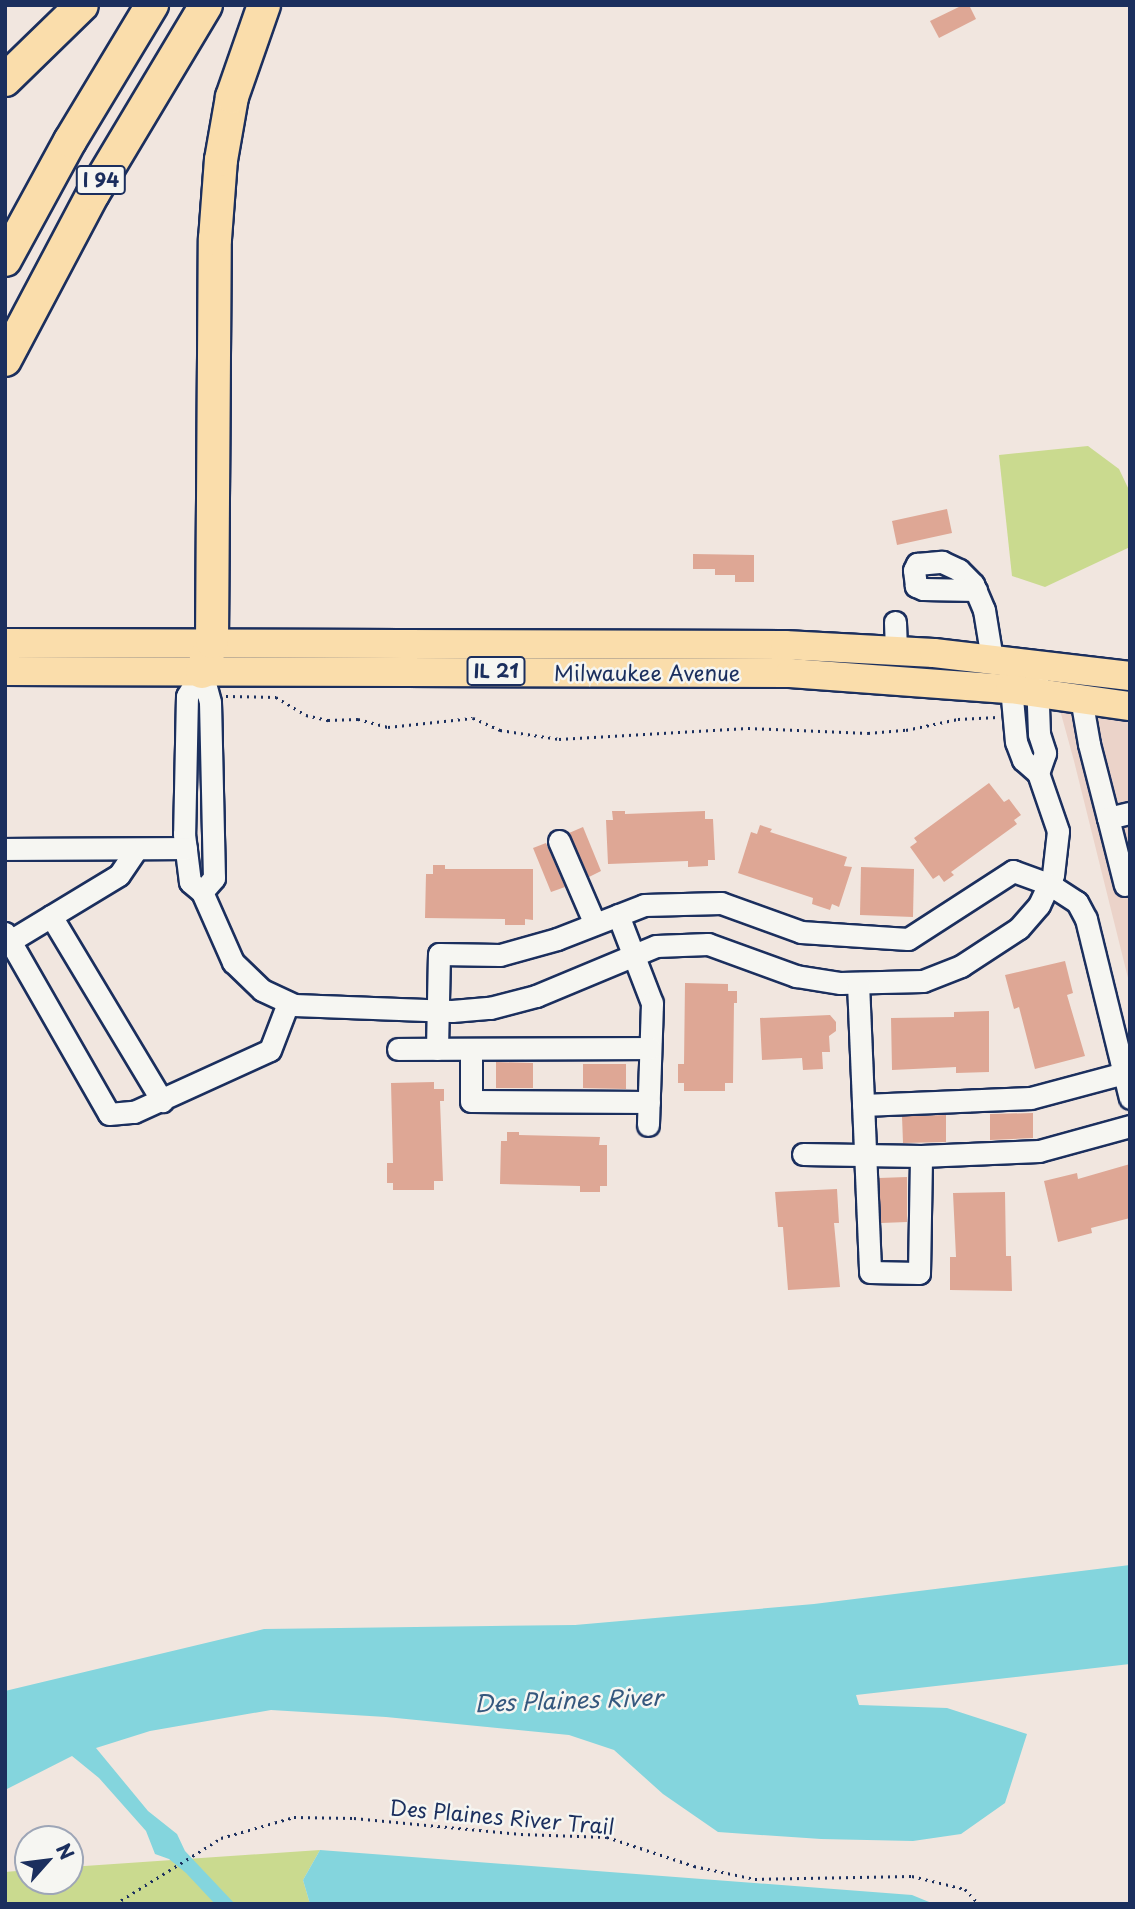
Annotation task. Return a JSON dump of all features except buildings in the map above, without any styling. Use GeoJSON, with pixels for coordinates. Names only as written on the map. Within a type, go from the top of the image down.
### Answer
{"type":"FeatureCollection","features":[{"type":"Feature","properties":{"kind":"highway"},"geometry":{"type":"LineString","coordinates":[[5,80],[82,5]]}},
{"type":"Feature","properties":{"kind":"highway","name":"I 94"},"geometry":{"type":"LineString","coordinates":[[5,260],[70,141],[152,5]]}},
{"type":"Feature","properties":{"kind":"highway","name":"I 94"},"geometry":{"type":"LineString","coordinates":[[5,360],[93,194],[206,5]]}},
{"type":"Feature","properties":{"kind":"highway"},"geometry":{"type":"LineString","coordinates":[[207,657],[215,239],[221,160],[232,97],[264,5]]}},
{"type":"Feature","properties":{"kind":"main road","name":"Milwaukee Avenue"},"geometry":{"type":"LineString","coordinates":[[5,643],[207,657],[776,672],[1017,673]]}},
{"type":"Feature","properties":{"kind":"main road","name":"Milwaukee Avenue"},"geometry":{"type":"LineString","coordinates":[[5,671],[207,657],[719,643],[895,650],[1017,673]]}},
{"type":"Feature","properties":{"kind":"main road"},"geometry":{"type":"LineString","coordinates":[[1017,673],[1130,677]]}},
{"type":"Feature","properties":{"kind":"main road"},"geometry":{"type":"LineString","coordinates":[[1017,673],[1081,698],[1130,706]]}},
{"type":"Feature","properties":{"kind":"street"},"geometry":{"type":"LineString","coordinates":[[207,657],[187,696],[184,823],[190,882],[202,892],[233,962],[262,990],[288,1003],[309,1008],[491,1008],[536,996],[656,946],[708,944],[796,976],[859,984],[923,981],[961,965],[1019,928],[1039,905],[1049,884],[1058,831],[1038,773],[1045,753],[1040,734],[1017,673],[976,590]]}},
{"type":"Feature","properties":{"kind":"street"},"geometry":{"type":"LineString","coordinates":[[895,622],[895,650]]}},
{"type":"Feature","properties":{"kind":"street"},"geometry":{"type":"LineString","coordinates":[[202,892],[214,878],[207,657]]}},
{"type":"Feature","properties":{"kind":"street"},"geometry":{"type":"LineString","coordinates":[[1081,698],[1089,744],[1125,886]]}},
{"type":"Feature","properties":{"kind":"street"},"geometry":{"type":"LineString","coordinates":[[1108,818],[1130,813]]}},
{"type":"Feature","properties":{"kind":"street"},"geometry":{"type":"LineString","coordinates":[[184,823],[211,821]]}},
{"type":"Feature","properties":{"kind":"street"},"geometry":{"type":"LineString","coordinates":[[559,841],[595,924]]}},
{"type":"Feature","properties":{"kind":"street"},"geometry":{"type":"LineString","coordinates":[[5,849],[186,848]]}},
{"type":"Feature","properties":{"kind":"street"},"geometry":{"type":"LineString","coordinates":[[136,850],[119,875],[7,940],[109,1114],[134,1112],[162,1101],[270,1050],[288,1003]]}},
{"type":"Feature","properties":{"kind":"street"},"geometry":{"type":"LineString","coordinates":[[437,1049],[439,954],[500,955],[557,939],[644,905],[721,903],[801,932],[908,939],[1013,871],[1049,884],[1077,902],[1086,919],[1130,1098]]}},
{"type":"Feature","properties":{"kind":"street"},"geometry":{"type":"LineString","coordinates":[[618,915],[652,1003],[648,1125]]}},
{"type":"Feature","properties":{"kind":"street"},"geometry":{"type":"LineString","coordinates":[[51,916],[162,1101]]}},
{"type":"Feature","properties":{"kind":"street"},"geometry":{"type":"LineString","coordinates":[[859,984],[870,1272],[919,1273],[921,1156]]}},
{"type":"Feature","properties":{"kind":"street"},"geometry":{"type":"LineString","coordinates":[[398,1049],[650,1048]]}},
{"type":"Feature","properties":{"kind":"street"},"geometry":{"type":"LineString","coordinates":[[471,1049],[471,1101],[649,1102]]}},
{"type":"Feature","properties":{"kind":"street"},"geometry":{"type":"LineString","coordinates":[[863,1105],[1031,1098],[1124,1073]]}},
{"type":"Feature","properties":{"kind":"street"},"geometry":{"type":"LineString","coordinates":[[803,1154],[866,1157],[1039,1151],[1130,1126]]}},
{"type":"Feature","properties":{"kind":"path"},"geometry":{"type":"LineString","coordinates":[[220,696],[276,697],[313,718],[358,719],[388,727],[473,718],[500,730],[559,740],[748,727],[868,733],[906,730],[958,719],[1004,718]]}},
{"type":"Feature","properties":{"kind":"path","name":"Des Plaines River Trail"},"geometry":{"type":"LineString","coordinates":[[115,1904],[221,1838],[294,1817],[354,1818],[521,1834],[607,1838],[694,1866],[755,1879],[912,1876],[965,1889],[979,1904]]}},
{"type":"Feature","properties":{"kind":"shaded area"},"geometry":{"type":"Polygon","coordinates":[[[1060,710],[1130,716],[1130,986],[1074,761],[1060,710]]]}},
{"type":"Feature","properties":{"kind":"green space"},"geometry":{"type":"Polygon","coordinates":[[[1088,446],[1119,469],[1130,492],[1130,547],[1045,587],[1012,576],[999,455],[1088,446]]]}},
{"type":"Feature","properties":{"kind":"green space"},"geometry":{"type":"Polygon","coordinates":[[[320,1850],[303,1880],[310,1904],[5,1904],[5,1872],[14,1871],[14,1895],[84,1895],[84,1866],[320,1850]]]}},
{"type":"Feature","properties":{"kind":"water","name":"Des Plaines River"},"geometry":{"type":"Polygon","coordinates":[[[1130,1565],[1130,1664],[856,1695],[859,1705],[947,1708],[1027,1734],[1005,1803],[961,1834],[913,1841],[821,1839],[718,1832],[663,1794],[614,1750],[569,1735],[386,1717],[271,1710],[150,1731],[96,1748],[148,1811],[177,1834],[185,1851],[235,1904],[215,1904],[186,1873],[169,1859],[155,1854],[146,1831],[99,1778],[72,1756],[5,1790],[5,1691],[264,1629],[575,1625],[814,1604],[1130,1565]]]}},
{"type":"Feature","properties":{"kind":"water"},"geometry":{"type":"Polygon","coordinates":[[[320,1850],[912,1895],[934,1904],[310,1904],[303,1880],[320,1850]]]}}]}
